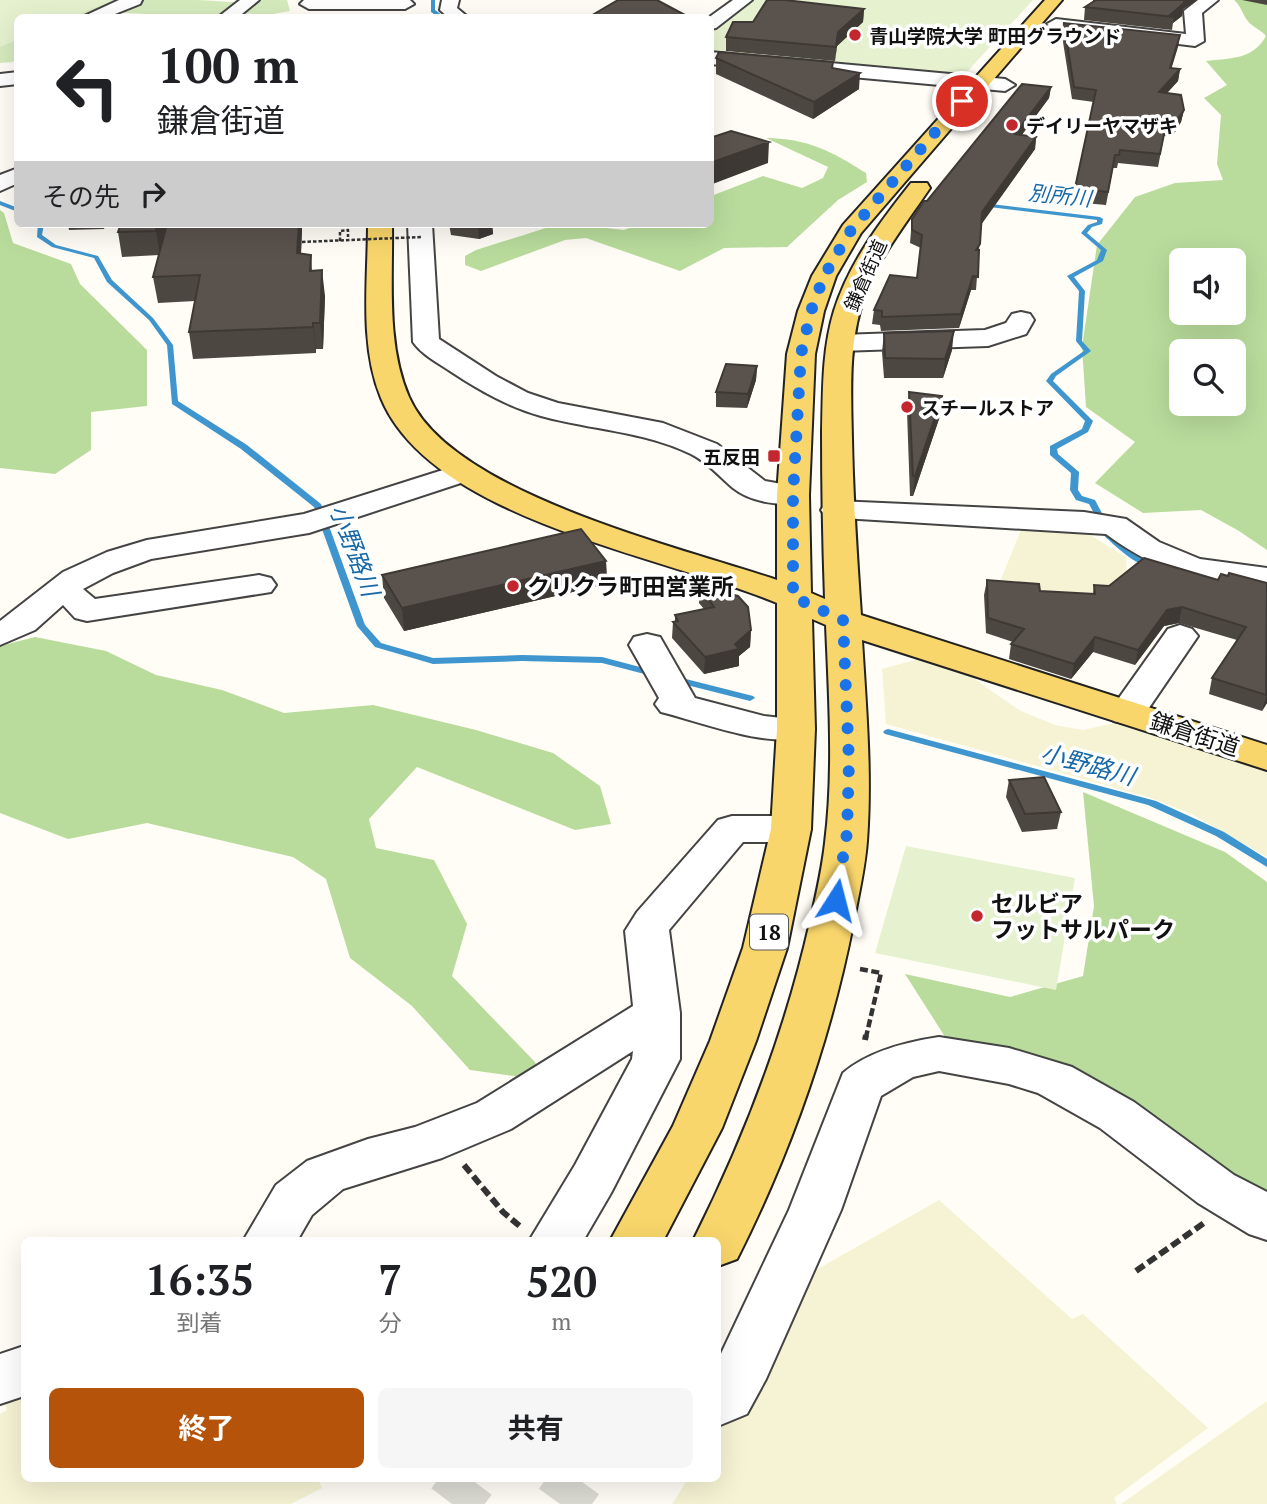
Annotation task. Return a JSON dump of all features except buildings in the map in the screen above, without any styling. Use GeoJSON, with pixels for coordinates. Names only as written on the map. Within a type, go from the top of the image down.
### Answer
{"type":"FeatureCollection","features":[{"type":"Feature","properties":{"kind":"main road","name":"鎌倉街道"},"geometry":{"type":"LineString","coordinates":[[1079,0],[1055,12],[979,82],[862,215],[824,276],[811,311],[801,354],[793,495],[793,597],[843,620],[1267,758]]}},
{"type":"Feature","properties":{"kind":"main road","name":"鎌倉街道"},"geometry":{"type":"LineString","coordinates":[[843,620],[837,510],[837,388],[840,343],[858,280],[882,235],[1005,85],[1055,12]]}},
{"type":"Feature","properties":{"kind":"main road"},"geometry":{"type":"LineString","coordinates":[[380,228],[383,346],[388,384],[396,402],[424,439],[465,471],[551,515],[793,597]]}},
{"type":"Feature","properties":{"kind":"main road","name":"18"},"geometry":{"type":"LineString","coordinates":[[638,1237],[697,1128],[733,1041],[765,948],[791,829],[796,729],[793,597]]}},
{"type":"Feature","properties":{"kind":"main road","name":"18"},"geometry":{"type":"LineString","coordinates":[[721,1238],[761,1152],[824,964],[847,833],[849,738],[843,620]]}},
{"type":"Feature","properties":{"kind":"street"},"geometry":{"type":"LineString","coordinates":[[98,14],[134,0]]}},
{"type":"Feature","properties":{"kind":"street"},"geometry":{"type":"LineString","coordinates":[[221,0],[249,1]]}},
{"type":"Feature","properties":{"kind":"street"},"geometry":{"type":"LineString","coordinates":[[451,0],[449,9],[456,14]]}},
{"type":"Feature","properties":{"kind":"street"},"geometry":{"type":"LineString","coordinates":[[714,21],[744,0]]}},
{"type":"Feature","properties":{"kind":"street"},"geometry":{"type":"LineString","coordinates":[[1055,12],[1195,41],[1193,11],[1210,0]]}},
{"type":"Feature","properties":{"kind":"street"},"geometry":{"type":"LineString","coordinates":[[231,14],[249,1]]}},
{"type":"Feature","properties":{"kind":"street"},"geometry":{"type":"LineString","coordinates":[[310,7],[405,4]]}},
{"type":"Feature","properties":{"kind":"street"},"geometry":{"type":"LineString","coordinates":[[714,58],[1005,85]]}},
{"type":"Feature","properties":{"kind":"street"},"geometry":{"type":"LineString","coordinates":[[420,230],[426,342],[431,346],[515,398],[561,412],[652,428],[710,452],[741,482],[752,488],[762,492],[793,495]]}},
{"type":"Feature","properties":{"kind":"street"},"geometry":{"type":"LineString","coordinates":[[840,343],[988,338],[1017,328],[1021,320]]}},
{"type":"Feature","properties":{"kind":"street"},"geometry":{"type":"LineString","coordinates":[[0,634],[26,622],[73,580],[96,567],[147,550],[309,523],[465,471]]}},
{"type":"Feature","properties":{"kind":"street"},"geometry":{"type":"LineString","coordinates":[[837,510],[1084,522],[1115,527],[1147,549],[1193,568],[1267,578]]}},
{"type":"Feature","properties":{"kind":"street"},"geometry":{"type":"LineString","coordinates":[[183,544],[192,595]]}},
{"type":"Feature","properties":{"kind":"street"},"geometry":{"type":"LineString","coordinates":[[58,594],[75,597],[87,611],[259,585]]}},
{"type":"Feature","properties":{"kind":"street"},"geometry":{"type":"LineString","coordinates":[[1127,713],[1180,636]]}},
{"type":"Feature","properties":{"kind":"street"},"geometry":{"type":"LineString","coordinates":[[651,650],[677,698],[674,704],[763,727],[796,729]]}},
{"type":"Feature","properties":{"kind":"street"},"geometry":{"type":"LineString","coordinates":[[542,1237],[593,1180],[656,1059],[657,1013],[647,931],[652,922],[732,829],[791,829]]}},
{"type":"Feature","properties":{"kind":"street"},"geometry":{"type":"LineString","coordinates":[[271,1237],[294,1200],[325,1175],[368,1158],[424,1144],[495,1116],[657,1013]]}},
{"type":"Feature","properties":{"kind":"street"},"geometry":{"type":"LineString","coordinates":[[721,1399],[726,1396],[746,1362],[815,1210],[860,1086],[882,1071],[939,1054],[1009,1066],[1055,1080],[1117,1115],[1216,1189],[1252,1209]]}},
{"type":"Feature","properties":{"kind":"street"},"geometry":{"type":"LineString","coordinates":[[0,1379],[21,1372]]}},
{"type":"Feature","properties":{"kind":"path"},"geometry":{"type":"LineString","coordinates":[[340,240],[340,231],[348,230],[348,237]]}},
{"type":"Feature","properties":{"kind":"path"},"geometry":{"type":"LineString","coordinates":[[302,242],[420,230]]}},
{"type":"Feature","properties":{"kind":"path"},"geometry":{"type":"LineString","coordinates":[[860,969],[881,973],[864,1046],[876,1043]]}},
{"type":"Feature","properties":{"kind":"path"},"geometry":{"type":"LineString","coordinates":[[443,1136],[503,1212],[542,1237]]}},
{"type":"Feature","properties":{"kind":"path"},"geometry":{"type":"LineString","coordinates":[[1136,1271],[1252,1209]]}},
{"type":"Feature","properties":{"kind":"shaded area"},"geometry":{"type":"Polygon","coordinates":[[[1024,523],[1074,525],[1126,557],[1127,575],[1103,597],[996,591],[1024,523]]]}},
{"type":"Feature","properties":{"kind":"shaded area"},"geometry":{"type":"Polygon","coordinates":[[[922,658],[976,674],[976,680],[1021,711],[1055,725],[1083,730],[1124,721],[1267,769],[1267,857],[1190,813],[1148,797],[886,724],[882,669],[922,658]]]}},
{"type":"Feature","properties":{"kind":"shaded area"},"geometry":{"type":"Polygon","coordinates":[[[939,1200],[1072,1319],[1083,1314],[1208,1428],[1114,1498],[1117,1504],[672,1504],[686,1482],[721,1482],[721,1427],[800,1279],[939,1200]]]}},
{"type":"Feature","properties":{"kind":"shaded area"},"geometry":{"type":"Polygon","coordinates":[[[21,1378],[21,1482],[319,1482],[322,1488],[291,1504],[0,1504],[0,1414],[7,1410],[0,1387],[21,1378]]]}},
{"type":"Feature","properties":{"kind":"shaded area"},"geometry":{"type":"Polygon","coordinates":[[[1267,1401],[1267,1504],[1121,1504],[1267,1401]]]}},
{"type":"Feature","properties":{"kind":"green space"},"geometry":{"type":"Polygon","coordinates":[[[0,0],[198,0],[249,3],[257,0],[287,0],[290,11],[273,14],[14,14],[14,61],[0,63],[0,0]]]}},
{"type":"Feature","properties":{"kind":"green space"},"geometry":{"type":"Polygon","coordinates":[[[0,0],[114,0],[79,14],[14,14],[14,41],[0,47],[0,0]]]}},
{"type":"Feature","properties":{"kind":"green space","name":"青山学院大学 町田グラウンド"},"geometry":{"type":"Polygon","coordinates":[[[734,0],[1033,0],[966,73],[946,74],[714,53],[713,14],[734,0]]]}},
{"type":"Feature","properties":{"kind":"green space"},"geometry":{"type":"Polygon","coordinates":[[[1234,0],[1260,0],[1267,3],[1267,550],[1201,510],[1143,513],[1095,483],[1135,442],[1086,407],[1082,347],[1097,245],[1135,197],[1175,183],[1223,180],[1217,164],[1221,115],[1204,98],[1227,85],[1206,61],[1232,58],[1255,50],[1266,36],[1249,22],[1234,0]]]}},
{"type":"Feature","properties":{"kind":"green space"},"geometry":{"type":"Polygon","coordinates":[[[766,138],[794,141],[819,148],[866,173],[867,182],[838,200],[787,247],[724,248],[680,271],[586,238],[565,240],[481,271],[465,265],[465,256],[476,250],[546,228],[714,228],[714,195],[763,176],[802,188],[823,178],[828,167],[766,138]]]}},
{"type":"Feature","properties":{"kind":"green space"},"geometry":{"type":"Polygon","coordinates":[[[0,210],[4,213],[13,243],[71,264],[80,284],[147,350],[147,406],[91,412],[91,450],[55,474],[0,468],[0,210]]]}},
{"type":"Feature","properties":{"kind":"green space"},"geometry":{"type":"Polygon","coordinates":[[[35,637],[106,651],[156,675],[222,690],[284,713],[373,705],[476,730],[553,753],[600,786],[611,824],[575,830],[417,767],[369,819],[376,848],[434,860],[467,924],[452,976],[534,1061],[549,1081],[470,1070],[412,1006],[350,958],[326,879],[293,857],[147,823],[68,839],[0,813],[0,646],[35,637]]]}},
{"type":"Feature","properties":{"kind":"green space"},"geometry":{"type":"Polygon","coordinates":[[[1083,792],[1225,852],[1267,882],[1267,1206],[949,1043],[905,974],[1010,997],[1083,976],[1094,906],[1083,792]]]}},
{"type":"Feature","properties":{"kind":"green space","name":"セルビア フットサルパーク"},"geometry":{"type":"Polygon","coordinates":[[[906,846],[1075,878],[1056,990],[875,953],[906,846]]]}},
{"type":"Feature","properties":{"kind":"waterway","name":"小野路川"},"geometry":{"type":"LineString","coordinates":[[433,0],[433,11],[438,14]]}},
{"type":"Feature","properties":{"kind":"waterway"},"geometry":{"type":"LineString","coordinates":[[0,203],[14,208]]}},
{"type":"Feature","properties":{"kind":"waterway","name":"別所川"},"geometry":{"type":"LineString","coordinates":[[983,205],[1100,219],[1100,223],[1090,226],[1084,233],[1104,250],[1100,261],[1070,276],[1082,291],[1079,341],[1088,351],[1053,375],[1049,381],[1089,421],[1085,430],[1053,448],[1054,455],[1075,472],[1074,490],[1079,498],[1092,502],[1101,519]]}},
{"type":"Feature","properties":{"kind":"waterway","name":"小野路川"},"geometry":{"type":"LineString","coordinates":[[40,228],[39,236],[54,246],[96,257],[109,281],[151,319],[170,345],[175,402],[244,447],[318,506],[361,626],[378,645],[433,661],[522,658],[602,660],[656,674]]}},
{"type":"Feature","properties":{"kind":"waterway","name":"別所川"},"geometry":{"type":"LineString","coordinates":[[1104,531],[1130,554],[1151,565]]}},
{"type":"Feature","properties":{"kind":"waterway","name":"小野路川"},"geometry":{"type":"LineString","coordinates":[[674,679],[750,698]]}},
{"type":"Feature","properties":{"kind":"waterway","name":"小野路川"},"geometry":{"type":"LineString","coordinates":[[888,732],[1152,803],[1220,834],[1267,864]]}},
{"type":"Feature","properties":{"kind":"tunnel"},"geometry":{"type":"LineString","coordinates":[[452,1504],[469,1482]]}},
{"type":"Feature","properties":{"kind":"tunnel"},"geometry":{"type":"LineString","coordinates":[[560,1504],[576,1482]]}},
{"type":"Feature","properties":{"kind":"place","name":"青山学院大学 町田グラウンド"},"geometry":{"type":"Point","coordinates":[855,35]}},
{"type":"Feature","properties":{"kind":"place","name":"デイリーヤマザキ"},"geometry":{"type":"Point","coordinates":[1012,125]}},
{"type":"Feature","properties":{"kind":"place","name":"スチールストア"},"geometry":{"type":"Point","coordinates":[907,407]}},
{"type":"Feature","properties":{"kind":"place","name":"五反田"},"geometry":{"type":"Point","coordinates":[774,456]}},
{"type":"Feature","properties":{"kind":"place","name":"クリクラ町田営業所"},"geometry":{"type":"Point","coordinates":[513,586]}},
{"type":"Feature","properties":{"kind":"place","name":"セルビア フットサルパーク"},"geometry":{"type":"Point","coordinates":[977,916]}},
{"type":"Feature","properties":{"kind":"route"},"geometry":{"type":"LineString","coordinates":[[836,900],[847,833],[849,762],[843,620],[793,597],[793,495],[801,354],[811,311],[824,276],[851,230],[962,101]]}}]}
